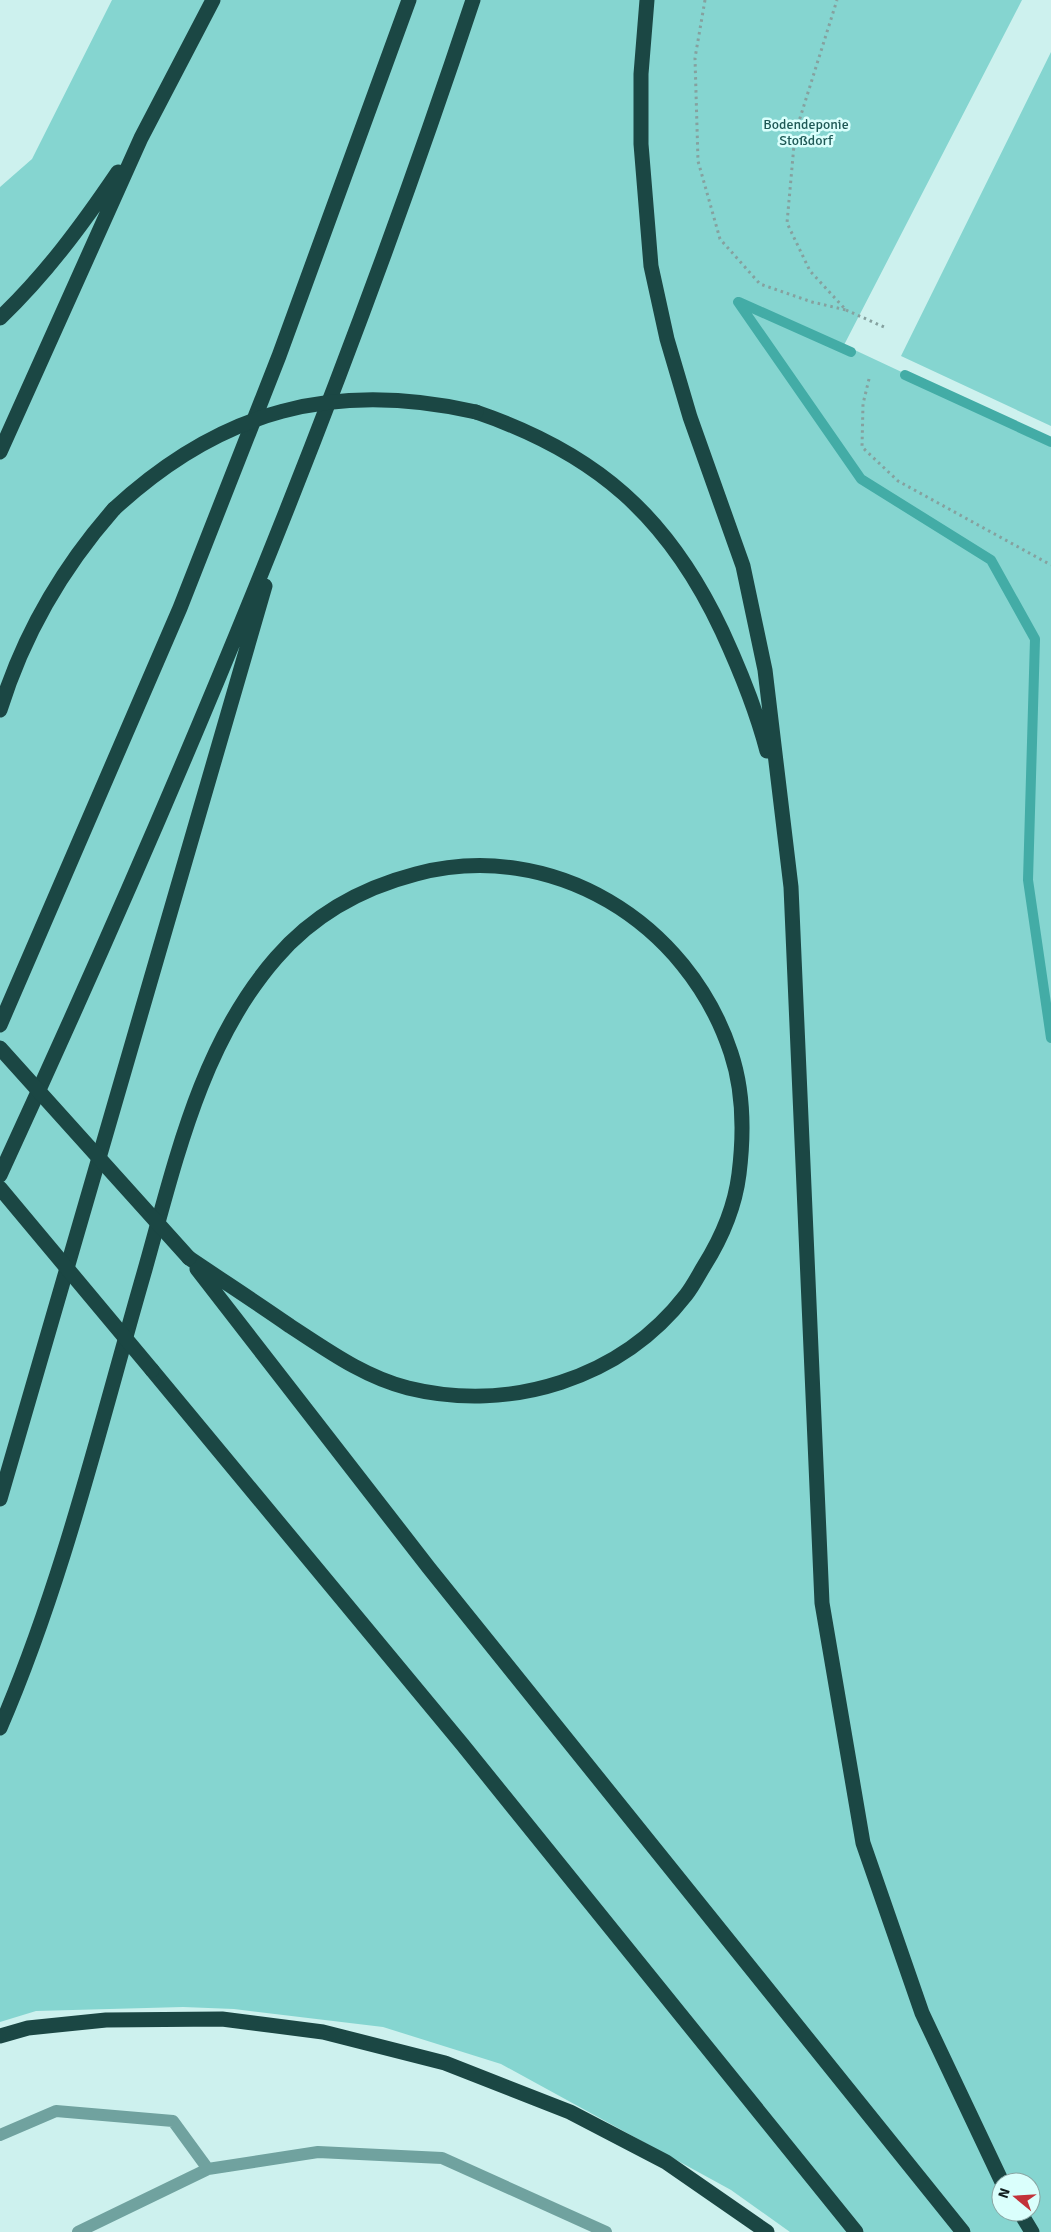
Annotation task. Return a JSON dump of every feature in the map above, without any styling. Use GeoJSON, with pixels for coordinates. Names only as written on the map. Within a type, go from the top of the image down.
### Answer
{"type":"FeatureCollection","features":[{"type":"Feature","properties":{"kind":"highway"},"geometry":{"type":"LineString","coordinates":[[0,452],[142,138],[213,0]]}},
{"type":"Feature","properties":{"kind":"highway"},"geometry":{"type":"LineString","coordinates":[[0,1025],[180,608],[279,356],[410,0]]}},
{"type":"Feature","properties":{"kind":"highway"},"geometry":{"type":"LineString","coordinates":[[0,1175],[80,1001],[286,517],[433,120],[473,0]]}},
{"type":"Feature","properties":{"kind":"highway"},"geometry":{"type":"LineString","coordinates":[[647,0],[641,74],[641,144],[651,266],[668,339],[690,416],[743,566],[766,670],[791,887],[822,1603],[862,1843],[922,2013],[997,2172]]}},
{"type":"Feature","properties":{"kind":"highway"},"geometry":{"type":"LineString","coordinates":[[0,318],[32,287],[76,233],[142,138]]}},
{"type":"Feature","properties":{"kind":"highway"},"geometry":{"type":"LineString","coordinates":[[0,710],[26,645],[47,603],[72,561],[114,509],[141,484],[186,452],[236,427],[270,414],[323,403],[374,399],[417,401],[476,412],[539,437],[569,453],[597,472],[630,498],[659,528],[685,562],[706,597],[732,651],[756,712],[780,798]]}},
{"type":"Feature","properties":{"kind":"highway"},"geometry":{"type":"LineString","coordinates":[[0,1499],[286,517]]}},
{"type":"Feature","properties":{"kind":"highway"},"geometry":{"type":"LineString","coordinates":[[0,1728],[56,1579],[179,1149],[207,1072],[235,1013],[277,956],[324,914],[379,884],[440,868],[503,866],[565,879],[621,907],[670,947],[707,997],[732,1055],[743,1118],[739,1180],[720,1241],[687,1294],[643,1340],[589,1372],[529,1392],[520,1393],[466,1397],[404,1387],[346,1363],[189,1258]]}},
{"type":"Feature","properties":{"kind":"highway"},"geometry":{"type":"LineString","coordinates":[[0,1048],[189,1258],[429,1568],[963,2232]]}},
{"type":"Feature","properties":{"kind":"highway"},"geometry":{"type":"LineString","coordinates":[[0,1188],[462,1744],[856,2232]]}},
{"type":"Feature","properties":{"kind":"highway"},"geometry":{"type":"LineString","coordinates":[[0,2036],[28,2028],[106,2020],[222,2019],[323,2032],[445,2063],[570,2112],[666,2162],[767,2232]]}},
{"type":"Feature","properties":{"kind":"lane"},"geometry":{"type":"LineString","coordinates":[[0,2135],[56,2111],[173,2121],[208,2169]]}},
{"type":"Feature","properties":{"kind":"lane"},"geometry":{"type":"LineString","coordinates":[[78,2232],[208,2169],[318,2152],[442,2158],[606,2232]]}},
{"type":"Feature","properties":{"kind":"path"},"geometry":{"type":"LineString","coordinates":[[705,0],[695,58],[698,161],[720,239],[760,284],[812,302],[846,310],[884,327]]}},
{"type":"Feature","properties":{"kind":"path"},"geometry":{"type":"LineString","coordinates":[[837,0],[795,134],[786,223],[810,271],[846,310]]}},
{"type":"Feature","properties":{"kind":"path"},"geometry":{"type":"LineString","coordinates":[[869,379],[863,404],[862,447],[898,481],[1051,565]]}},
{"type":"Feature","properties":{"kind":"green space","name":"Bodendeponie Stoßdorf"},"geometry":{"type":"Polygon","coordinates":[[[112,0],[1022,0],[844,345],[1051,442],[1051,2232],[790,2232],[731,2190],[501,2064],[383,2027],[234,2009],[183,2007],[36,2011],[0,2022],[0,187],[32,159],[112,0]]]}},
{"type":"Feature","properties":{"kind":"green space"},"geometry":{"type":"Polygon","coordinates":[[[1051,52],[1051,426],[901,356],[1051,52]]]}},
{"type":"Feature","properties":{"kind":"waterway"},"geometry":{"type":"LineString","coordinates":[[738,302],[861,479],[991,560],[1035,639],[1028,880],[1051,1038]]}},
{"type":"Feature","properties":{"kind":"waterway"},"geometry":{"type":"LineString","coordinates":[[739,302],[851,352]]}},
{"type":"Feature","properties":{"kind":"waterway"},"geometry":{"type":"LineString","coordinates":[[905,375],[1051,442]]}}]}
